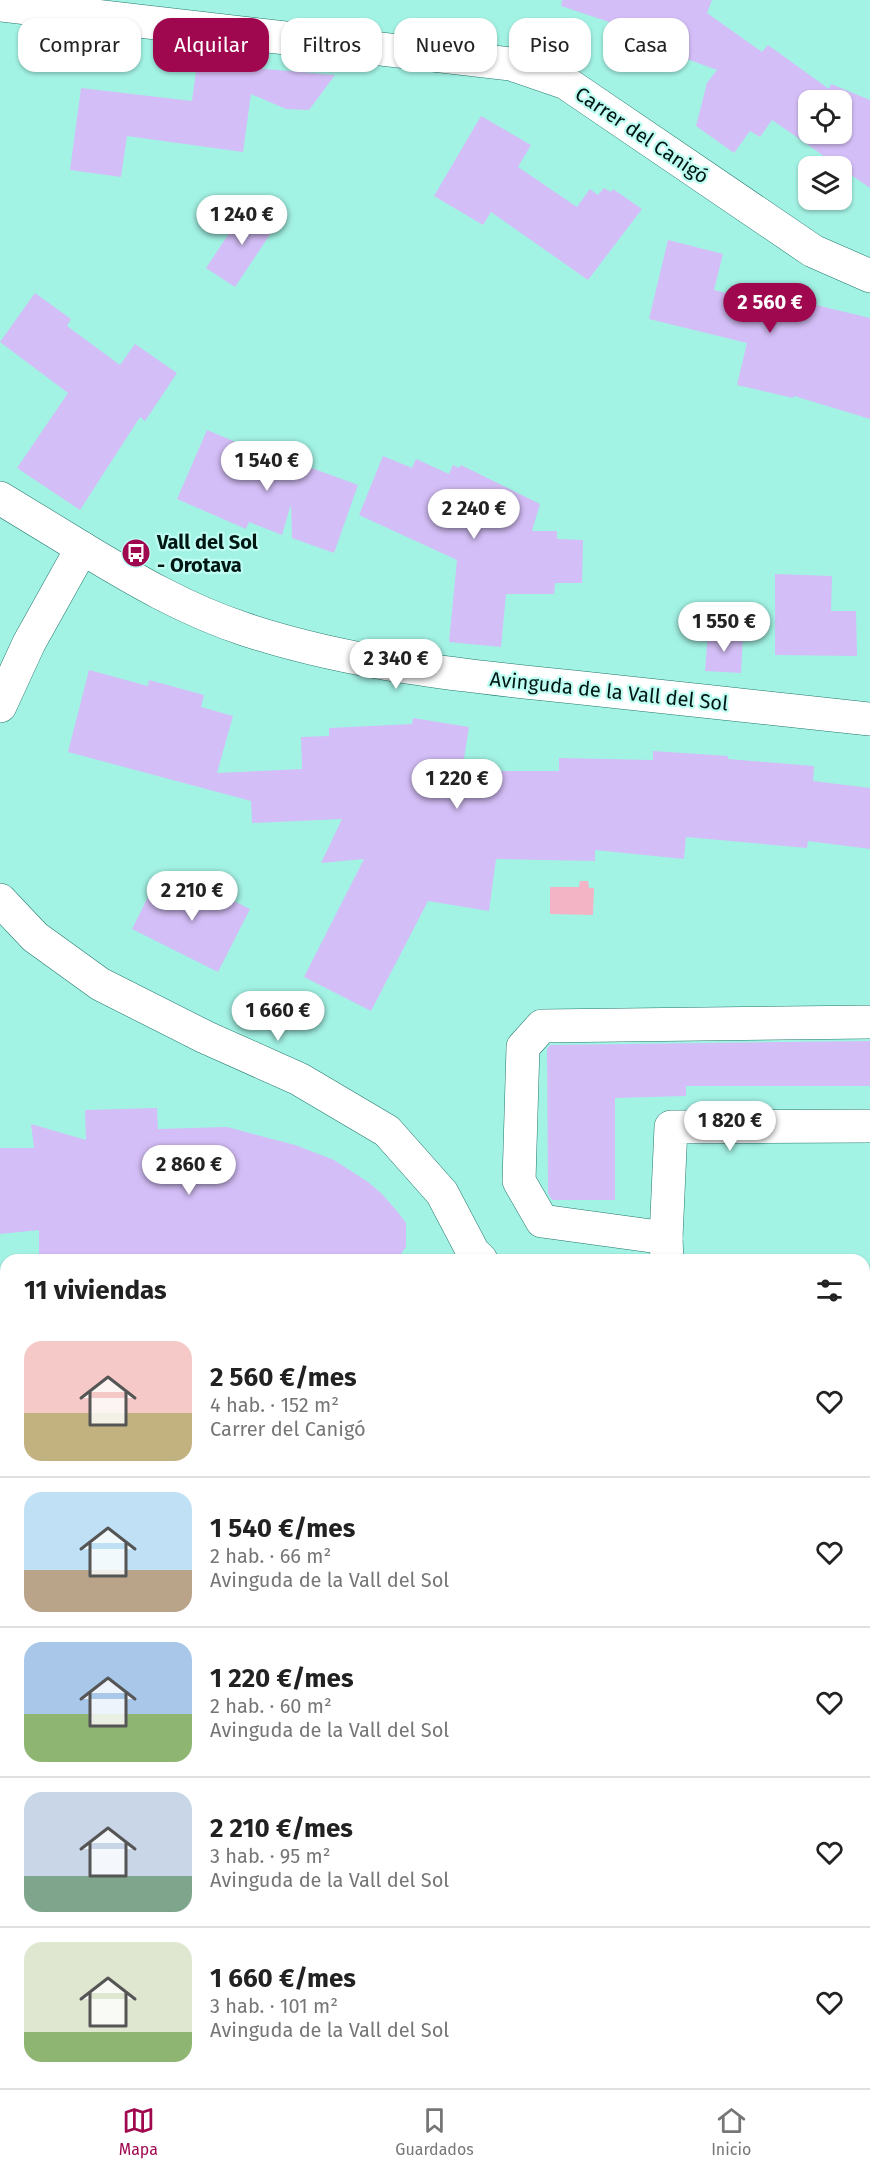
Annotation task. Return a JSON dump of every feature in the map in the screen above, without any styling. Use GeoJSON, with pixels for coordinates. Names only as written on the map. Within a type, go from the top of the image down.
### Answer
{"type":"FeatureCollection","features":[{"type":"Feature","properties":{"kind":"street","name":"Carrer del Canigó"},"geometry":{"type":"LineString","coordinates":[[0,5],[511,64],[566,83],[813,251],[870,276]]}},
{"type":"Feature","properties":{"kind":"street","name":"Avinguda de la Vall del Sol"},"geometry":{"type":"LineString","coordinates":[[0,498],[125,574],[186,606],[243,629],[308,647],[414,668],[870,719]]}},
{"type":"Feature","properties":{"kind":"street"},"geometry":{"type":"LineString","coordinates":[[0,706],[28,644],[82,548]]}},
{"type":"Feature","properties":{"kind":"street"},"geometry":{"type":"LineString","coordinates":[[0,900],[35,937],[100,984],[206,1037],[299,1079],[387,1131],[442,1193],[475,1254]]}},
{"type":"Feature","properties":{"kind":"street"},"geometry":{"type":"LineString","coordinates":[[870,1022],[542,1026],[523,1047],[519,1181],[542,1221],[666,1249],[671,1127],[870,1126]]}},
{"type":"Feature","properties":{"kind":"shaded area"},"geometry":{"type":"Polygon","coordinates":[[[580,881],[588,881],[589,888],[594,888],[593,915],[550,914],[550,887],[579,887],[580,881]]]}},
{"type":"Feature","properties":{"kind":"building"},"geometry":{"type":"Polygon","coordinates":[[[562,0],[712,0],[707,13],[762,52],[768,45],[829,89],[831,84],[846,90],[798,90],[798,138],[772,120],[760,137],[750,131],[734,153],[696,126],[707,83],[717,70],[689,60],[689,18],[603,18],[603,20],[561,6],[562,0]]]}},
{"type":"Feature","properties":{"kind":"building"},"geometry":{"type":"Polygon","coordinates":[[[269,69],[335,75],[309,110],[286,109],[251,94],[243,152],[127,136],[121,177],[70,170],[81,88],[192,101],[196,72],[269,72],[269,69]]]}},
{"type":"Feature","properties":{"kind":"building"},"geometry":{"type":"Polygon","coordinates":[[[852,93],[870,100],[870,188],[852,176],[852,156],[824,156],[807,144],[852,144],[852,93]]]}},
{"type":"Feature","properties":{"kind":"building"},"geometry":{"type":"Polygon","coordinates":[[[481,116],[531,145],[518,167],[577,207],[590,189],[598,195],[604,188],[611,192],[613,189],[642,209],[588,280],[491,212],[483,225],[434,196],[481,116]]]}},
{"type":"Feature","properties":{"kind":"building"},"geometry":{"type":"Polygon","coordinates":[[[248,205],[277,224],[235,287],[206,268],[248,205]]]}},
{"type":"Feature","properties":{"kind":"building"},"geometry":{"type":"Polygon","coordinates":[[[668,240],[723,254],[714,290],[784,308],[787,298],[870,318],[870,419],[794,396],[793,398],[737,385],[747,343],[649,319],[668,240]]]}},
{"type":"Feature","properties":{"kind":"building"},"geometry":{"type":"Polygon","coordinates":[[[35,293],[71,319],[67,326],[120,365],[135,344],[177,373],[145,421],[140,417],[80,510],[17,468],[68,393],[0,342],[35,293]]]}},
{"type":"Feature","properties":{"kind":"building"},"geometry":{"type":"Polygon","coordinates":[[[207,430],[267,455],[268,452],[358,485],[334,553],[292,538],[291,504],[282,535],[249,522],[246,529],[177,499],[207,430]]]}},
{"type":"Feature","properties":{"kind":"building"},"geometry":{"type":"Polygon","coordinates":[[[383,456],[412,468],[416,459],[449,474],[453,465],[459,468],[461,465],[540,504],[532,531],[557,531],[557,539],[583,540],[582,583],[555,583],[554,594],[506,594],[501,647],[449,642],[457,560],[359,515],[383,456]]]}},
{"type":"Feature","properties":{"kind":"building"},"geometry":{"type":"Polygon","coordinates":[[[775,574],[832,576],[831,611],[856,611],[857,656],[775,655],[775,574]]]}},
{"type":"Feature","properties":{"kind":"building"},"geometry":{"type":"Polygon","coordinates":[[[708,632],[743,635],[741,673],[705,671],[708,632]]]}},
{"type":"Feature","properties":{"kind":"building"},"geometry":{"type":"Polygon","coordinates":[[[89,670],[148,686],[149,680],[204,695],[201,707],[233,716],[217,773],[302,769],[301,737],[329,736],[329,728],[412,724],[413,718],[469,727],[462,771],[559,771],[559,758],[653,760],[653,751],[728,756],[728,759],[814,766],[813,781],[870,788],[870,849],[808,841],[807,848],[686,837],[684,859],[595,850],[595,861],[496,859],[489,911],[428,901],[371,1011],[304,977],[364,859],[321,863],[342,819],[252,823],[251,801],[68,752],[89,670]]]}},
{"type":"Feature","properties":{"kind":"building"},"geometry":{"type":"Polygon","coordinates":[[[159,875],[201,897],[205,887],[250,909],[218,972],[132,929],[159,875]]]}},
{"type":"Feature","properties":{"kind":"building"},"geometry":{"type":"Polygon","coordinates":[[[870,1041],[870,1086],[686,1086],[686,1096],[615,1098],[615,1200],[552,1200],[548,1193],[547,1049],[550,1045],[870,1041]]]}},
{"type":"Feature","properties":{"kind":"building"},"geometry":{"type":"Polygon","coordinates":[[[157,1108],[158,1129],[227,1127],[295,1145],[334,1160],[368,1182],[397,1211],[406,1223],[406,1247],[401,1254],[39,1254],[39,1230],[0,1234],[0,1148],[34,1148],[31,1124],[86,1140],[85,1110],[157,1108]]]}},
{"type":"Feature","properties":{"kind":"place","name":"Vall del Sol - Orotava"},"geometry":{"type":"Point","coordinates":[136,553]}}]}
